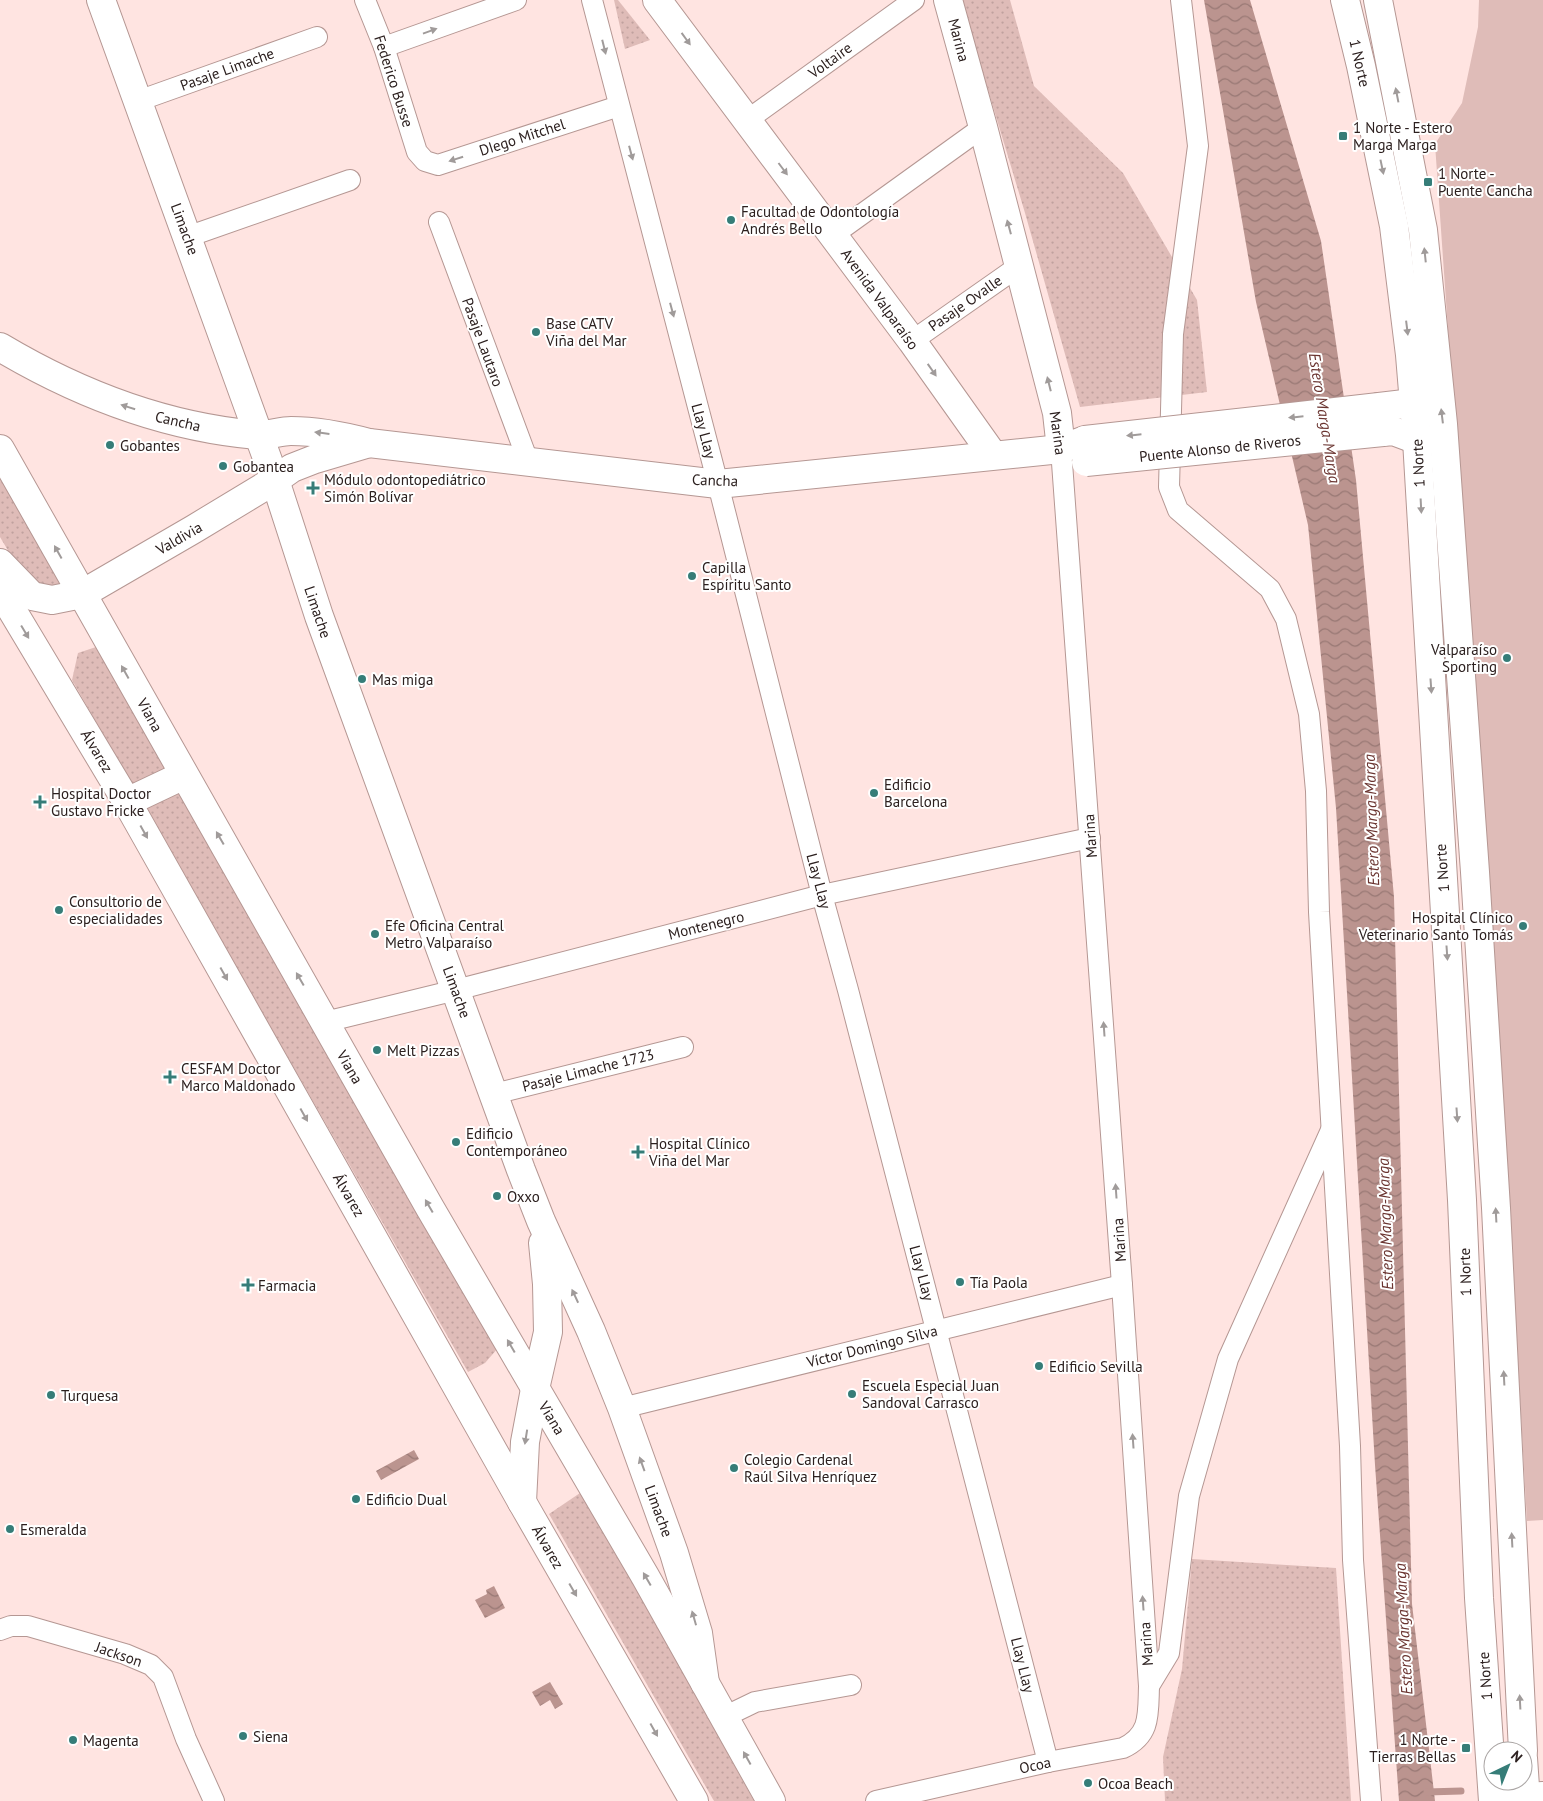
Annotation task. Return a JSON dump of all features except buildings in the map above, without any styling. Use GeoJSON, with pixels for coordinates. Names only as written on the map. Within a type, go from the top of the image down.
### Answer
{"type":"FeatureCollection","features":[{"type":"Feature","properties":{"kind":"main road","name":"Limache"},"geometry":{"type":"LineString","coordinates":[[101,0],[275,480],[319,616],[494,1094],[541,1221],[591,1331],[622,1408],[674,1553],[698,1633],[705,1683],[771,1801]]}},
{"type":"Feature","properties":{"kind":"main road","name":"Avenida Valparaíso"},"geometry":{"type":"LineString","coordinates":[[657,0],[912,341],[993,455]]}},
{"type":"Feature","properties":{"kind":"main road","name":"Marina"},"geometry":{"type":"LineString","coordinates":[[948,0],[1059,421],[1078,450]]}},
{"type":"Feature","properties":{"kind":"main road","name":"1 Norte"},"geometry":{"type":"LineString","coordinates":[[1345,0],[1361,66],[1394,226],[1410,355],[1417,440],[1462,1200],[1479,1598],[1493,1798]]}},
{"type":"Feature","properties":{"kind":"main road","name":"1 Norte"},"geometry":{"type":"LineString","coordinates":[[1378,0],[1423,230],[1444,424],[1475,872],[1494,1188],[1522,1741]]}},
{"type":"Feature","properties":{"kind":"main road","name":"Cancha"},"geometry":{"type":"LineString","coordinates":[[0,348],[61,381],[110,402],[193,425],[259,435],[286,431],[336,434],[369,443],[718,484],[993,455],[1078,450]]}},
{"type":"Feature","properties":{"kind":"main road"},"geometry":{"type":"LineString","coordinates":[[1417,440],[1393,431],[1381,419],[1413,403],[1425,429],[1436,477],[1450,517]]}},
{"type":"Feature","properties":{"kind":"main road","name":"Puente Alonso de Riveros"},"geometry":{"type":"LineString","coordinates":[[1078,450],[1381,419]]}},
{"type":"Feature","properties":{"kind":"main road","name":"Cancha"},"geometry":{"type":"LineString","coordinates":[[275,480],[292,468],[305,462],[369,443]]}},
{"type":"Feature","properties":{"kind":"main road","name":"Viana"},"geometry":{"type":"LineString","coordinates":[[0,449],[325,1022],[705,1683]]}},
{"type":"Feature","properties":{"kind":"main road","name":"Valdivia"},"geometry":{"type":"LineString","coordinates":[[0,563],[32,596],[52,600],[82,594],[275,480]]}},
{"type":"Feature","properties":{"kind":"main road","name":"Álvarez"},"geometry":{"type":"LineString","coordinates":[[0,590],[127,802],[522,1502],[694,1801]]}},
{"type":"Feature","properties":{"kind":"main road"},"geometry":{"type":"LineString","coordinates":[[127,802],[184,775]]}},
{"type":"Feature","properties":{"kind":"main road","name":"Limache"},"geometry":{"type":"LineString","coordinates":[[522,1502],[525,1442],[548,1332],[547,1284],[541,1221]]}},
{"type":"Feature","properties":{"kind":"main road"},"geometry":{"type":"LineString","coordinates":[[548,1332],[573,1326],[582,1326],[591,1331]]}},
{"type":"Feature","properties":{"kind":"street","name":"Federico Busse"},"geometry":{"type":"LineString","coordinates":[[365,0],[384,48],[417,152],[425,161]]}},
{"type":"Feature","properties":{"kind":"street"},"geometry":{"type":"LineString","coordinates":[[384,48],[516,0]]}},
{"type":"Feature","properties":{"kind":"street","name":"Llay Llay"},"geometry":{"type":"LineString","coordinates":[[592,0],[718,484],[822,895],[937,1330],[1048,1762]]}},
{"type":"Feature","properties":{"kind":"street","name":"Voltaire"},"geometry":{"type":"LineString","coordinates":[[746,121],[914,0]]}},
{"type":"Feature","properties":{"kind":"street"},"geometry":{"type":"LineString","coordinates":[[1181,0],[1198,146],[1173,334],[1169,487],[1178,510],[1270,589],[1286,619],[1309,714],[1315,781],[1319,912],[1350,1446],[1353,1560],[1371,1801]]}},
{"type":"Feature","properties":{"kind":"street","name":"Pasaje Limache"},"geometry":{"type":"LineString","coordinates":[[138,101],[317,37]]}},
{"type":"Feature","properties":{"kind":"street","name":"DIego Mitchel"},"geometry":{"type":"LineString","coordinates":[[425,161],[438,165],[619,106]]}},
{"type":"Feature","properties":{"kind":"street"},"geometry":{"type":"LineString","coordinates":[[833,235],[983,127]]}},
{"type":"Feature","properties":{"kind":"street"},"geometry":{"type":"LineString","coordinates":[[187,237],[350,180]]}},
{"type":"Feature","properties":{"kind":"street","name":"Pasaje Lautaro"},"geometry":{"type":"LineString","coordinates":[[439,222],[528,461]]}},
{"type":"Feature","properties":{"kind":"street","name":"Pasaje Ovalle"},"geometry":{"type":"LineString","coordinates":[[912,341],[1019,266]]}},
{"type":"Feature","properties":{"kind":"street","name":"Marina"},"geometry":{"type":"LineString","coordinates":[[1078,450],[1090,838],[1149,1686]]}},
{"type":"Feature","properties":{"kind":"street","name":"Montenegro"},"geometry":{"type":"LineString","coordinates":[[325,1022],[822,895],[1090,838]]}},
{"type":"Feature","properties":{"kind":"street","name":"Pasaje Limache 1723"},"geometry":{"type":"LineString","coordinates":[[494,1094],[682,1047]]}},
{"type":"Feature","properties":{"kind":"street"},"geometry":{"type":"LineString","coordinates":[[1149,1686],[1169,1653],[1189,1496],[1228,1359],[1332,1127]]}},
{"type":"Feature","properties":{"kind":"street","name":"Víctor Domingo Silva"},"geometry":{"type":"LineString","coordinates":[[622,1408],[1122,1285]]}},
{"type":"Feature","properties":{"kind":"street","name":"Jackson"},"geometry":{"type":"LineString","coordinates":[[0,1630],[11,1626],[28,1626],[125,1654],[151,1666],[163,1677],[186,1739],[214,1801]]}},
{"type":"Feature","properties":{"kind":"street"},"geometry":{"type":"LineString","coordinates":[[724,1716],[755,1702],[851,1685]]}},
{"type":"Feature","properties":{"kind":"street","name":"Ocoa"},"geometry":{"type":"LineString","coordinates":[[876,1801],[1048,1762],[1123,1748],[1134,1743],[1146,1725],[1149,1686]]}},
{"type":"Feature","properties":{"kind":"street"},"geometry":{"type":"LineString","coordinates":[[1493,1798],[1531,1795]]}},
{"type":"Feature","properties":{"kind":"shaded area"},"geometry":{"type":"Polygon","coordinates":[[[614,0],[618,0],[650,40],[625,49],[614,0]]]}},
{"type":"Feature","properties":{"kind":"shaded area"},"geometry":{"type":"Polygon","coordinates":[[[961,0],[1010,0],[1034,86],[1123,173],[1197,300],[1207,392],[1080,407],[1025,213],[961,0]]]}},
{"type":"Feature","properties":{"kind":"shaded area","name":"Valparaíso Sporting"},"geometry":{"type":"Polygon","coordinates":[[[1479,0],[1543,0],[1543,1520],[1527,1521],[1507,1172],[1435,144],[1462,103],[1478,27],[1479,0]]]}},
{"type":"Feature","properties":{"kind":"shaded area"},"geometry":{"type":"Polygon","coordinates":[[[0,470],[65,584],[32,591],[0,537],[0,470]]]}},
{"type":"Feature","properties":{"kind":"shaded area"},"geometry":{"type":"Polygon","coordinates":[[[99,646],[498,1348],[485,1363],[468,1372],[72,680],[78,653],[99,646]]]}},
{"type":"Feature","properties":{"kind":"shaded area"},"geometry":{"type":"Polygon","coordinates":[[[583,1491],[754,1801],[714,1801],[549,1514],[583,1491]]]}},
{"type":"Feature","properties":{"kind":"shaded area"},"geometry":{"type":"Polygon","coordinates":[[[1192,1559],[1336,1568],[1351,1801],[1165,1801],[1163,1757],[1182,1669],[1192,1559]]]}},
{"type":"Feature","properties":{"kind":"water","name":"Estero Marga-Marga"},"geometry":{"type":"Polygon","coordinates":[[[1204,0],[1250,0],[1321,241],[1356,480],[1394,897],[1412,1604],[1435,1801],[1399,1801],[1375,1465],[1336,808],[1308,525],[1256,302],[1204,0]]]}},
{"type":"Feature","properties":{"kind":"water"},"geometry":{"type":"Polygon","coordinates":[[[414,1450],[419,1459],[381,1480],[376,1471],[414,1450]]]}},
{"type":"Feature","properties":{"kind":"water"},"geometry":{"type":"Polygon","coordinates":[[[494,1586],[505,1608],[485,1618],[475,1600],[487,1594],[486,1590],[494,1586]]]}},
{"type":"Feature","properties":{"kind":"water"},"geometry":{"type":"Polygon","coordinates":[[[550,1682],[563,1704],[555,1709],[550,1700],[540,1706],[532,1692],[550,1682]]]}},
{"type":"Feature","properties":{"kind":"waterway"},"geometry":{"type":"LineString","coordinates":[[1427,1792],[1461,1791]]}},
{"type":"Feature","properties":{"kind":"place","name":"1 Norte - Estero Marga Marga"},"geometry":{"type":"Point","coordinates":[1343,136]}},
{"type":"Feature","properties":{"kind":"place","name":"1 Norte - Puente Cancha"},"geometry":{"type":"Point","coordinates":[1428,182]}},
{"type":"Feature","properties":{"kind":"place","name":"Facultad de Odontología Andrés Bello"},"geometry":{"type":"Point","coordinates":[731,220]}},
{"type":"Feature","properties":{"kind":"place","name":"Base CATV Viña del Mar"},"geometry":{"type":"Point","coordinates":[536,332]}},
{"type":"Feature","properties":{"kind":"place","name":"Gobantes"},"geometry":{"type":"Point","coordinates":[110,445]}},
{"type":"Feature","properties":{"kind":"place","name":"Gobantea"},"geometry":{"type":"Point","coordinates":[223,466]}},
{"type":"Feature","properties":{"kind":"place","name":"Módulo odontopediátrico Simón Bolívar"},"geometry":{"type":"Point","coordinates":[313,488]}},
{"type":"Feature","properties":{"kind":"place","name":"Capilla Espíritu Santo"},"geometry":{"type":"Point","coordinates":[692,576]}},
{"type":"Feature","properties":{"kind":"place","name":"Valparaíso Sporting"},"geometry":{"type":"Point","coordinates":[1507,658]}},
{"type":"Feature","properties":{"kind":"place","name":"Mas miga"},"geometry":{"type":"Point","coordinates":[362,679]}},
{"type":"Feature","properties":{"kind":"place","name":"Edificio Barcelona"},"geometry":{"type":"Point","coordinates":[874,793]}},
{"type":"Feature","properties":{"kind":"place","name":"Hospital Doctor Gustavo Fricke"},"geometry":{"type":"Point","coordinates":[40,802]}},
{"type":"Feature","properties":{"kind":"place","name":"Consultorio de especialidades"},"geometry":{"type":"Point","coordinates":[59,910]}},
{"type":"Feature","properties":{"kind":"place","name":"Hospital Clínico Veterinario Santo Tomás"},"geometry":{"type":"Point","coordinates":[1523,926]}},
{"type":"Feature","properties":{"kind":"place","name":"Efe Oficina Central Metro Valparaíso"},"geometry":{"type":"Point","coordinates":[375,934]}},
{"type":"Feature","properties":{"kind":"place","name":"Melt Pizzas"},"geometry":{"type":"Point","coordinates":[377,1050]}},
{"type":"Feature","properties":{"kind":"place","name":"CESFAM Doctor Marco Maldonado"},"geometry":{"type":"Point","coordinates":[170,1077]}},
{"type":"Feature","properties":{"kind":"place","name":"Edificio Contemporáneo"},"geometry":{"type":"Point","coordinates":[456,1142]}},
{"type":"Feature","properties":{"kind":"place","name":"Hospital Clínico Viña del Mar"},"geometry":{"type":"Point","coordinates":[638,1152]}},
{"type":"Feature","properties":{"kind":"place","name":"Oxxo"},"geometry":{"type":"Point","coordinates":[497,1196]}},
{"type":"Feature","properties":{"kind":"place","name":"Tía Paola"},"geometry":{"type":"Point","coordinates":[960,1282]}},
{"type":"Feature","properties":{"kind":"place","name":"Farmacia"},"geometry":{"type":"Point","coordinates":[248,1285]}},
{"type":"Feature","properties":{"kind":"place","name":"Edificio Sevilla"},"geometry":{"type":"Point","coordinates":[1039,1366]}},
{"type":"Feature","properties":{"kind":"place","name":"Escuela Especial Juan Sandoval Carrasco"},"geometry":{"type":"Point","coordinates":[852,1394]}},
{"type":"Feature","properties":{"kind":"place","name":"Turquesa"},"geometry":{"type":"Point","coordinates":[51,1395]}},
{"type":"Feature","properties":{"kind":"place","name":"Colegio Cardenal Raúl Silva Henríquez"},"geometry":{"type":"Point","coordinates":[734,1468]}},
{"type":"Feature","properties":{"kind":"place","name":"Edificio Dual"},"geometry":{"type":"Point","coordinates":[356,1499]}},
{"type":"Feature","properties":{"kind":"place","name":"Esmeralda"},"geometry":{"type":"Point","coordinates":[10,1529]}},
{"type":"Feature","properties":{"kind":"place","name":"Siena"},"geometry":{"type":"Point","coordinates":[243,1736]}},
{"type":"Feature","properties":{"kind":"place","name":"Magenta"},"geometry":{"type":"Point","coordinates":[73,1740]}},
{"type":"Feature","properties":{"kind":"place","name":"1 Norte - Tierras Bellas"},"geometry":{"type":"Point","coordinates":[1466,1748]}},
{"type":"Feature","properties":{"kind":"place","name":"Ocoa Beach"},"geometry":{"type":"Point","coordinates":[1088,1783]}}]}
